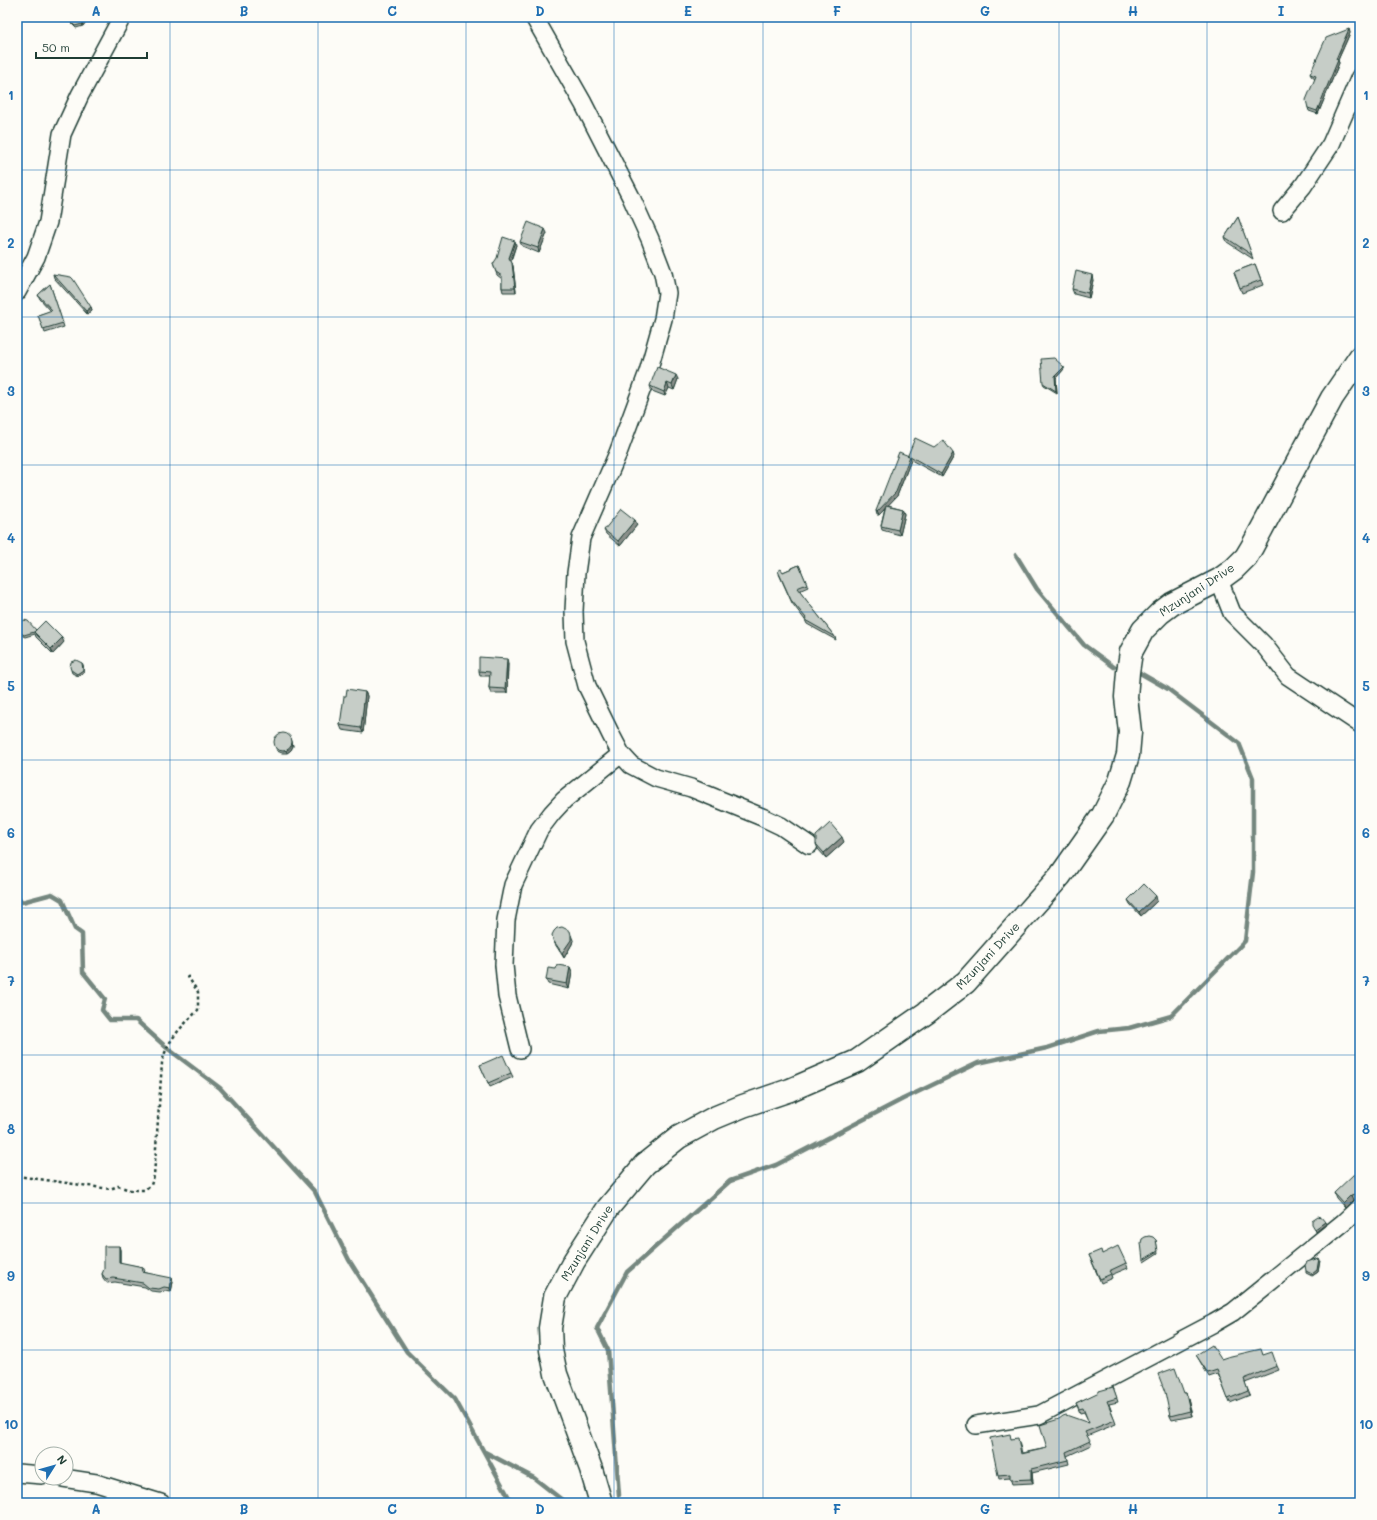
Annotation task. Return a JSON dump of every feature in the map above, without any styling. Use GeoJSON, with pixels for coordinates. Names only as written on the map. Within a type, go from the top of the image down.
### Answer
{"type":"FeatureCollection","features":[{"type":"Feature","properties":{"kind":"main road","name":"Mzunjani Drive"},"geometry":{"type":"LineString","coordinates":[[600,1503],[589,1462],[556,1374],[551,1350],[550,1328],[555,1297],[574,1261],[608,1208],[645,1164],[679,1137],[714,1118],[743,1106],[790,1090],[857,1061],[926,1013],[966,982],[1060,876],[1103,815],[1120,781],[1128,755],[1130,732],[1126,697],[1131,652],[1143,630],[1160,613],[1172,604],[1219,580],[1234,569],[1246,557],[1332,398],[1360,357]]}},
{"type":"Feature","properties":{"kind":"street"},"geometry":{"type":"LineString","coordinates":[[17,292],[36,257],[48,222],[62,134],[80,96],[122,17]]}},
{"type":"Feature","properties":{"kind":"street"},"geometry":{"type":"LineString","coordinates":[[534,17],[583,104],[632,197],[661,266],[667,293],[663,319],[648,372],[618,453],[582,538],[576,573],[574,612],[575,642],[587,686],[610,736],[630,765],[656,778],[691,788],[781,826],[809,845]]}},
{"type":"Feature","properties":{"kind":"street"},"geometry":{"type":"LineString","coordinates":[[1282,211],[1303,186],[1331,144],[1360,77]]}},
{"type":"Feature","properties":{"kind":"street"},"geometry":{"type":"LineString","coordinates":[[1219,580],[1232,613],[1264,645],[1288,676],[1360,724]]}},
{"type":"Feature","properties":{"kind":"street"},"geometry":{"type":"LineString","coordinates":[[520,1048],[507,996],[504,964],[506,920],[513,885],[536,836],[552,813],[564,800],[621,754]]}},
{"type":"Feature","properties":{"kind":"street"},"geometry":{"type":"LineString","coordinates":[[976,1425],[1039,1415],[1214,1323],[1233,1312],[1344,1222],[1360,1207]]}},
{"type":"Feature","properties":{"kind":"street"},"geometry":{"type":"LineString","coordinates":[[17,1473],[34,1474]]}},
{"type":"Feature","properties":{"kind":"street"},"geometry":{"type":"LineString","coordinates":[[74,1480],[96,1483],[161,1503]]}},
{"type":"Feature","properties":{"kind":"path"},"geometry":{"type":"LineString","coordinates":[[17,1176],[110,1189],[118,1186],[130,1190],[144,1190],[151,1185],[154,1176],[162,1063],[164,1055],[169,1041],[198,1010],[198,992],[186,974]]}},
{"type":"Feature","properties":{"kind":"building"},"geometry":{"type":"Polygon","coordinates":[[[70,17],[84,17],[85,21],[82,24],[75,26],[70,21],[70,17]]]}},
{"type":"Feature","properties":{"kind":"building"},"geometry":{"type":"Polygon","coordinates":[[[1349,29],[1336,59],[1338,60],[1317,111],[1308,108],[1306,100],[1316,76],[1310,74],[1326,38],[1349,29]]]}},
{"type":"Feature","properties":{"kind":"building"},"geometry":{"type":"Polygon","coordinates":[[[1238,217],[1252,255],[1225,237],[1238,217]]]}},
{"type":"Feature","properties":{"kind":"building"},"geometry":{"type":"Polygon","coordinates":[[[528,222],[545,229],[538,248],[520,242],[528,222]]]}},
{"type":"Feature","properties":{"kind":"building"},"geometry":{"type":"Polygon","coordinates":[[[503,237],[515,241],[509,258],[512,263],[515,288],[502,288],[502,276],[496,272],[493,264],[497,258],[503,237]]]}},
{"type":"Feature","properties":{"kind":"building"},"geometry":{"type":"Polygon","coordinates":[[[1255,264],[1261,280],[1240,288],[1234,272],[1255,264]]]}},
{"type":"Feature","properties":{"kind":"building"},"geometry":{"type":"Polygon","coordinates":[[[1076,271],[1092,275],[1088,293],[1072,289],[1076,271]]]}},
{"type":"Feature","properties":{"kind":"building"},"geometry":{"type":"Polygon","coordinates":[[[53,274],[71,277],[91,307],[86,311],[53,274]]]}},
{"type":"Feature","properties":{"kind":"building"},"geometry":{"type":"Polygon","coordinates":[[[50,284],[63,323],[43,329],[38,315],[52,310],[38,295],[50,284]]]}},
{"type":"Feature","properties":{"kind":"building"},"geometry":{"type":"Polygon","coordinates":[[[1054,358],[1064,367],[1055,376],[1056,391],[1043,383],[1041,359],[1054,358]]]}},
{"type":"Feature","properties":{"kind":"building"},"geometry":{"type":"Polygon","coordinates":[[[657,367],[676,375],[672,385],[667,383],[664,392],[650,386],[657,367]]]}},
{"type":"Feature","properties":{"kind":"building"},"geometry":{"type":"Polygon","coordinates":[[[915,438],[934,447],[943,440],[953,453],[941,474],[910,456],[896,492],[877,512],[876,511],[899,452],[909,456],[908,455],[915,438]]]}},
{"type":"Feature","properties":{"kind":"building"},"geometry":{"type":"Polygon","coordinates":[[[886,505],[903,509],[898,530],[881,526],[886,505]]]}},
{"type":"Feature","properties":{"kind":"building"},"geometry":{"type":"Polygon","coordinates":[[[621,509],[635,520],[618,541],[604,530],[621,509]]]}},
{"type":"Feature","properties":{"kind":"building"},"geometry":{"type":"Polygon","coordinates":[[[799,565],[807,584],[797,588],[835,637],[805,620],[806,618],[791,600],[778,571],[781,569],[783,572],[799,565]]]}},
{"type":"Feature","properties":{"kind":"building"},"geometry":{"type":"Polygon","coordinates":[[[24,620],[28,621],[36,630],[34,632],[24,635],[18,631],[18,624],[24,620]]]}},
{"type":"Feature","properties":{"kind":"building"},"geometry":{"type":"Polygon","coordinates":[[[45,621],[62,638],[51,649],[34,632],[45,621]]]}},
{"type":"Feature","properties":{"kind":"building"},"geometry":{"type":"Polygon","coordinates":[[[479,657],[507,659],[505,689],[489,688],[490,672],[479,671],[479,657]]]}},
{"type":"Feature","properties":{"kind":"building"},"geometry":{"type":"Polygon","coordinates":[[[76,660],[82,663],[83,670],[77,674],[71,670],[70,667],[71,662],[76,660]]]}},
{"type":"Feature","properties":{"kind":"building"},"geometry":{"type":"Polygon","coordinates":[[[347,689],[365,692],[361,728],[340,725],[344,696],[346,696],[347,689]]]}},
{"type":"Feature","properties":{"kind":"building"},"geometry":{"type":"Polygon","coordinates":[[[283,733],[289,736],[292,742],[289,748],[283,751],[277,748],[274,742],[277,736],[283,733]]]}},
{"type":"Feature","properties":{"kind":"building"},"geometry":{"type":"Polygon","coordinates":[[[830,823],[842,837],[824,853],[816,844],[816,836],[830,823]]]}},
{"type":"Feature","properties":{"kind":"building"},"geometry":{"type":"Polygon","coordinates":[[[1144,884],[1156,896],[1139,912],[1128,900],[1144,884]]]}},
{"type":"Feature","properties":{"kind":"building"},"geometry":{"type":"Polygon","coordinates":[[[562,927],[570,931],[571,940],[562,953],[553,940],[552,935],[557,928],[562,927]]]}},
{"type":"Feature","properties":{"kind":"building"},"geometry":{"type":"Polygon","coordinates":[[[557,965],[570,967],[567,984],[546,980],[548,968],[556,969],[557,965]]]}},
{"type":"Feature","properties":{"kind":"building"},"geometry":{"type":"Polygon","coordinates":[[[503,1055],[511,1073],[488,1083],[480,1065],[503,1055]]]}},
{"type":"Feature","properties":{"kind":"building"},"geometry":{"type":"Polygon","coordinates":[[[1354,1174],[1360,1181],[1360,1191],[1359,1193],[1351,1195],[1343,1203],[1334,1193],[1354,1174]]]}},
{"type":"Feature","properties":{"kind":"building"},"geometry":{"type":"Polygon","coordinates":[[[1318,1216],[1325,1222],[1315,1229],[1312,1224],[1312,1220],[1318,1216]]]}},
{"type":"Feature","properties":{"kind":"building"},"geometry":{"type":"Polygon","coordinates":[[[1149,1236],[1156,1240],[1158,1251],[1143,1260],[1142,1239],[1149,1236]]]}},
{"type":"Feature","properties":{"kind":"building"},"geometry":{"type":"Polygon","coordinates":[[[104,1246],[119,1246],[119,1262],[143,1267],[142,1272],[172,1278],[170,1288],[149,1288],[143,1283],[113,1278],[106,1279],[102,1274],[104,1269],[104,1246]]]}},
{"type":"Feature","properties":{"kind":"building"},"geometry":{"type":"Polygon","coordinates":[[[1118,1246],[1126,1263],[1109,1271],[1111,1274],[1100,1279],[1089,1255],[1101,1250],[1102,1254],[1118,1246]]]}},
{"type":"Feature","properties":{"kind":"building"},"geometry":{"type":"Polygon","coordinates":[[[1319,1258],[1317,1270],[1312,1274],[1306,1271],[1305,1265],[1307,1262],[1319,1258]]]}},
{"type":"Feature","properties":{"kind":"building"},"geometry":{"type":"Polygon","coordinates":[[[1212,1345],[1221,1359],[1261,1349],[1263,1355],[1272,1352],[1277,1366],[1244,1379],[1248,1391],[1228,1399],[1217,1370],[1208,1373],[1196,1355],[1212,1345]]]}},
{"type":"Feature","properties":{"kind":"building"},"geometry":{"type":"Polygon","coordinates":[[[1175,1368],[1184,1393],[1186,1393],[1190,1411],[1170,1416],[1165,1392],[1158,1374],[1175,1368]]]}},
{"type":"Feature","properties":{"kind":"building"},"geometry":{"type":"Polygon","coordinates":[[[1113,1387],[1117,1398],[1107,1401],[1115,1420],[1085,1432],[1090,1441],[1066,1452],[1068,1460],[1031,1469],[1031,1479],[1010,1480],[1010,1474],[998,1475],[990,1438],[1010,1434],[1011,1439],[1018,1438],[1021,1454],[1047,1448],[1040,1425],[1059,1419],[1066,1415],[1089,1423],[1083,1408],[1079,1409],[1076,1403],[1099,1391],[1113,1387]]]}},
{"type":"Feature","properties":{"kind":"waterway"},"geometry":{"type":"LineString","coordinates":[[1016,555],[1037,589],[1084,645],[1114,667]]}},
{"type":"Feature","properties":{"kind":"waterway"},"geometry":{"type":"LineString","coordinates":[[619,1495],[608,1350],[597,1328],[627,1272],[730,1181],[776,1165],[903,1099],[978,1063],[1047,1048],[1099,1031],[1129,1028],[1171,1016],[1245,941],[1253,872],[1253,778],[1239,743],[1168,689],[1140,673]]}},
{"type":"Feature","properties":{"kind":"waterway"},"geometry":{"type":"LineString","coordinates":[[17,896],[22,902],[52,894],[62,900],[75,929],[82,934],[83,972],[105,999],[102,1010],[110,1020],[136,1020],[167,1048],[220,1088],[315,1192],[349,1260],[407,1352],[455,1399],[512,1503]]}},
{"type":"Feature","properties":{"kind":"waterway"},"geometry":{"type":"LineString","coordinates":[[485,1452],[534,1478],[566,1503]]}}]}
